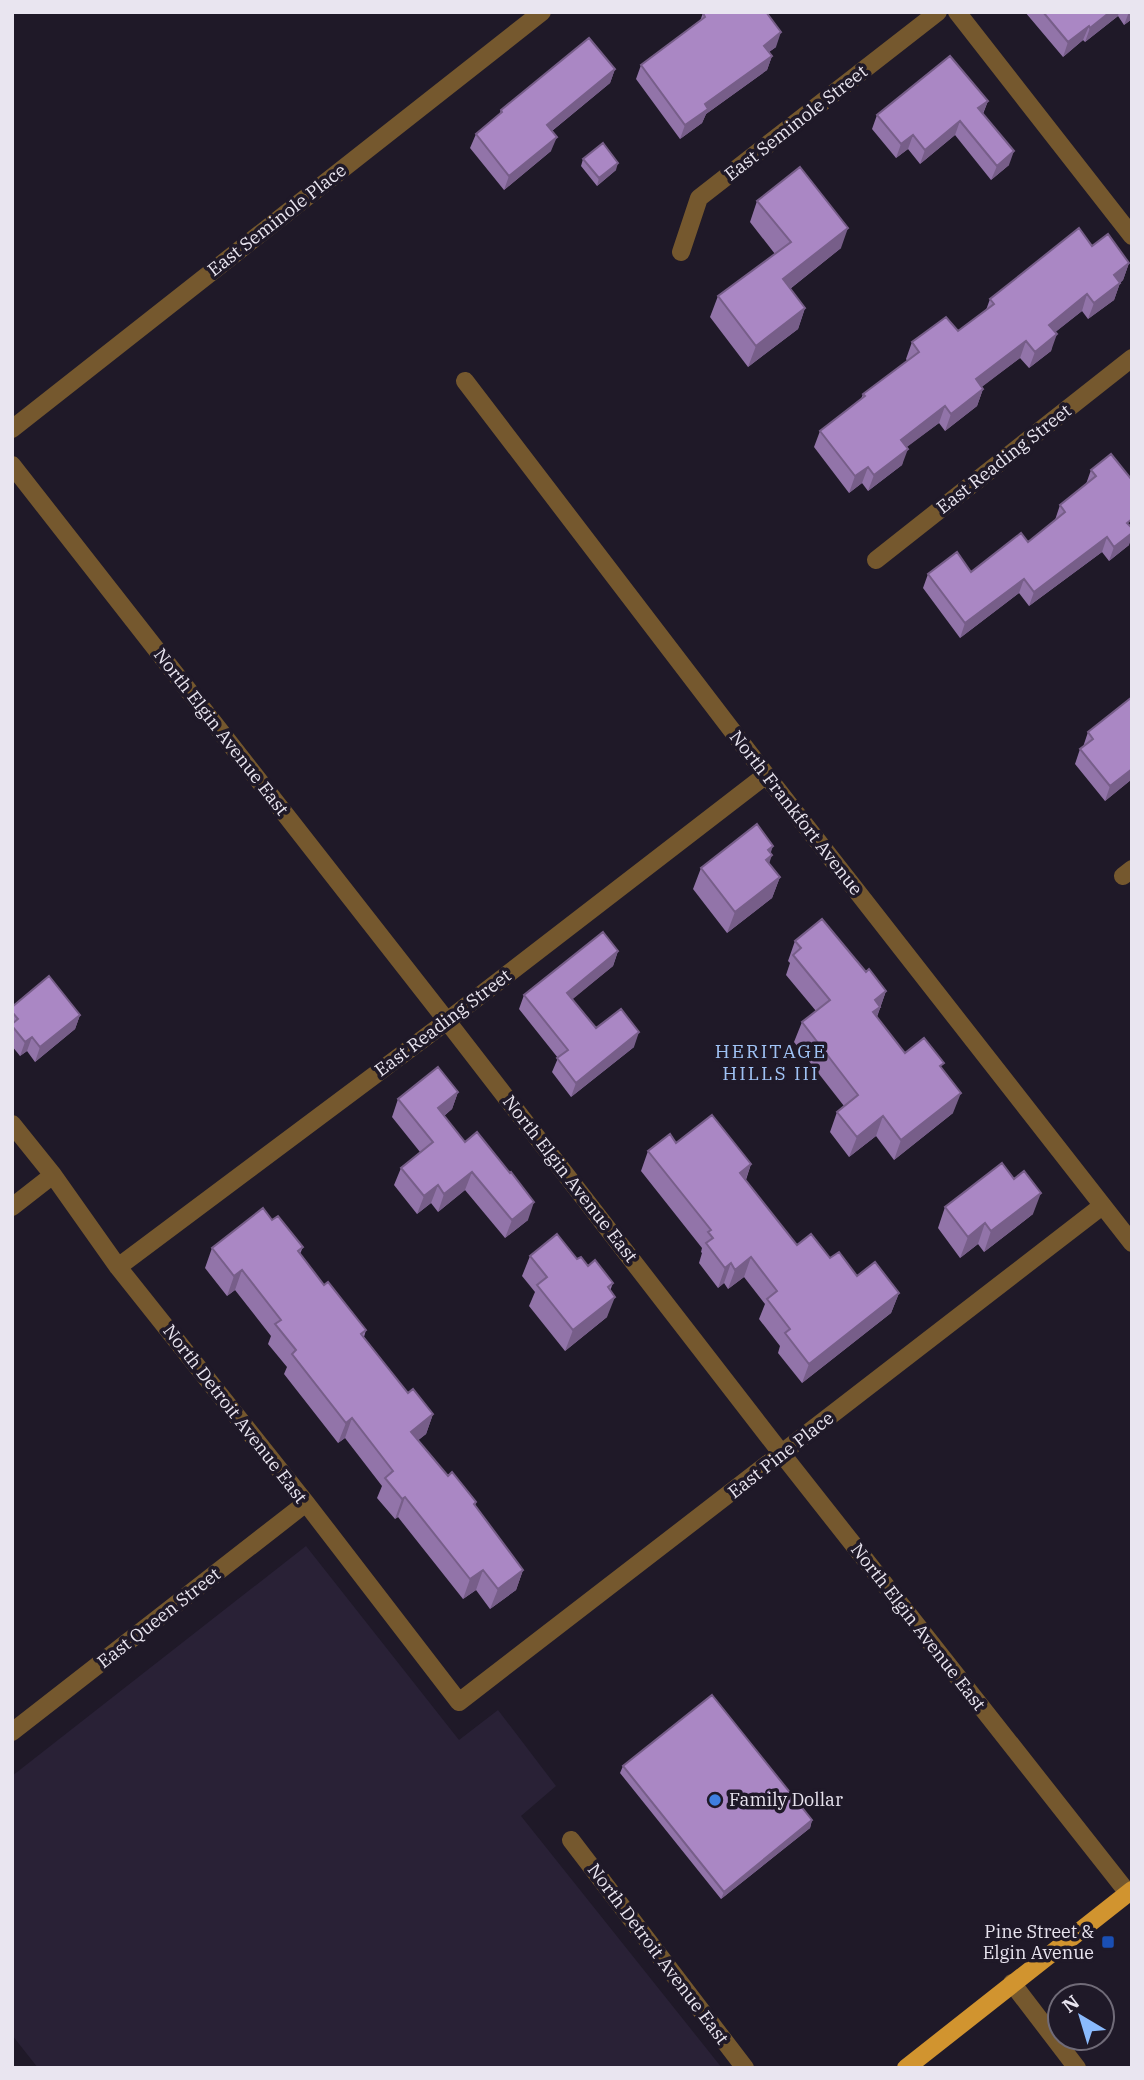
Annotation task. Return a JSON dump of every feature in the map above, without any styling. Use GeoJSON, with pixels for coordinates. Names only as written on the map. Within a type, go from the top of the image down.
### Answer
{"type":"FeatureCollection","features":[{"type":"Feature","properties":{"kind":"main road"},"geometry":{"type":"LineString","coordinates":[[906,2068],[1130,1891]]}},
{"type":"Feature","properties":{"kind":"street","name":"East Seminole Street"},"geometry":{"type":"LineString","coordinates":[[681,252],[699,198],[938,12]]}},
{"type":"Feature","properties":{"kind":"street"},"geometry":{"type":"LineString","coordinates":[[957,12],[1132,236]]}},
{"type":"Feature","properties":{"kind":"street","name":"East Seminole Place"},"geometry":{"type":"LineString","coordinates":[[12,429],[531,16]]}},
{"type":"Feature","properties":{"kind":"street","name":"East Reading Street"},"geometry":{"type":"LineString","coordinates":[[876,560],[1132,358]]}},
{"type":"Feature","properties":{"kind":"street","name":"North Frankfort Avenue"},"geometry":{"type":"LineString","coordinates":[[464,381],[766,775],[1132,1243]]}},
{"type":"Feature","properties":{"kind":"street","name":"North Elgin Avenue East"},"geometry":{"type":"LineString","coordinates":[[12,465],[782,1454],[1130,1891]]}},
{"type":"Feature","properties":{"kind":"street","name":"East Reading Street"},"geometry":{"type":"LineString","coordinates":[[118,1267],[447,1021],[766,775]]}},
{"type":"Feature","properties":{"kind":"street","name":"North Detroit Avenue East"},"geometry":{"type":"LineString","coordinates":[[12,1124],[53,1175],[118,1267],[306,1503],[459,1702]]}},
{"type":"Feature","properties":{"kind":"street"},"geometry":{"type":"LineString","coordinates":[[12,1207],[53,1175]]}},
{"type":"Feature","properties":{"kind":"street","name":"East Pine Place"},"geometry":{"type":"LineString","coordinates":[[459,1702],[1102,1206]]}},
{"type":"Feature","properties":{"kind":"street","name":"East Queen Street"},"geometry":{"type":"LineString","coordinates":[[12,1732],[306,1503]]}},
{"type":"Feature","properties":{"kind":"street","name":"North Detroit Avenue East"},"geometry":{"type":"LineString","coordinates":[[571,1840],[746,2068]]}},
{"type":"Feature","properties":{"kind":"street"},"geometry":{"type":"LineString","coordinates":[[1012,1983],[1077,2068]]}},
{"type":"Feature","properties":{"kind":"shaded area"},"geometry":{"type":"Polygon","coordinates":[[[306,1546],[459,1740],[498,1710],[556,1786],[521,1816],[722,2068],[38,2068],[12,2035],[12,1776],[306,1546]]]}},
{"type":"Feature","properties":{"kind":"building"},"geometry":{"type":"Polygon","coordinates":[[[704,12],[766,12],[781,32],[764,46],[772,56],[705,104],[708,109],[685,125],[641,65],[705,17],[704,12]]]}},
{"type":"Feature","properties":{"kind":"building"},"geometry":{"type":"Polygon","coordinates":[[[1043,12],[1110,12],[1068,42],[1043,12]]]}},
{"type":"Feature","properties":{"kind":"building"},"geometry":{"type":"Polygon","coordinates":[[[589,38],[615,69],[547,125],[557,137],[509,176],[476,134],[502,112],[501,110],[589,38]]]}},
{"type":"Feature","properties":{"kind":"building"},"geometry":{"type":"Polygon","coordinates":[[[950,56],[988,101],[978,108],[1014,151],[997,166],[960,121],[925,150],[913,135],[901,144],[877,115],[950,56]]]}},
{"type":"Feature","properties":{"kind":"building"},"geometry":{"type":"Polygon","coordinates":[[[603,143],[618,163],[599,178],[583,159],[603,143]]]}},
{"type":"Feature","properties":{"kind":"building"},"geometry":{"type":"Polygon","coordinates":[[[800,167],[848,228],[783,279],[805,308],[756,346],[718,296],[791,242],[757,201],[800,167]]]}},
{"type":"Feature","properties":{"kind":"building"},"geometry":{"type":"Polygon","coordinates":[[[1079,228],[1092,246],[1108,234],[1129,263],[1114,275],[1120,283],[1094,303],[1087,294],[1049,325],[1057,334],[1035,352],[1026,341],[976,379],[983,389],[951,414],[945,406],[901,440],[908,449],[874,475],[868,467],[855,476],[820,431],[865,396],[863,394],[919,352],[912,342],[946,317],[958,331],[994,304],[990,299],[1079,228]]]}},
{"type":"Feature","properties":{"kind":"building"},"geometry":{"type":"Polygon","coordinates":[[[1111,454],[1132,480],[1132,519],[1127,523],[1132,528],[1132,533],[1114,547],[1107,537],[1034,592],[1024,579],[965,623],[928,574],[957,552],[971,572],[1021,533],[1028,542],[1065,512],[1060,505],[1096,476],[1091,470],[1111,454]]]}},
{"type":"Feature","properties":{"kind":"building"},"geometry":{"type":"Polygon","coordinates":[[[1132,697],[1132,769],[1110,786],[1080,749],[1093,739],[1088,732],[1132,697]]]}},
{"type":"Feature","properties":{"kind":"building"},"geometry":{"type":"Polygon","coordinates":[[[757,824],[773,846],[768,850],[772,855],[766,860],[780,877],[735,912],[701,868],[757,824]]]}},
{"type":"Feature","properties":{"kind":"building"},"geometry":{"type":"Polygon","coordinates":[[[822,919],[866,972],[869,969],[886,991],[875,1000],[880,1007],[873,1012],[905,1053],[924,1038],[944,1063],[940,1066],[961,1093],[901,1140],[883,1116],[857,1137],[837,1112],[858,1095],[802,1022],[830,1000],[793,955],[801,948],[795,941],[822,919]]]}},
{"type":"Feature","properties":{"kind":"building"},"geometry":{"type":"Polygon","coordinates":[[[603,932],[618,951],[567,993],[596,1028],[621,1009],[639,1032],[576,1083],[557,1058],[568,1050],[524,995],[603,932]]]}},
{"type":"Feature","properties":{"kind":"building"},"geometry":{"type":"Polygon","coordinates":[[[49,976],[80,1015],[40,1047],[32,1037],[25,1042],[12,1026],[18,1019],[12,1012],[12,1007],[49,976]]]}},
{"type":"Feature","properties":{"kind":"building"},"geometry":{"type":"Polygon","coordinates":[[[438,1067],[458,1092],[438,1108],[465,1142],[477,1132],[534,1202],[512,1220],[472,1172],[444,1194],[438,1185],[424,1196],[401,1168],[433,1142],[398,1099],[438,1067]]]}},
{"type":"Feature","properties":{"kind":"building"},"geometry":{"type":"Polygon","coordinates":[[[712,1115],[751,1164],[740,1173],[797,1245],[811,1234],[830,1258],[839,1252],[857,1276],[875,1262],[899,1293],[809,1364],[785,1333],[790,1329],[767,1299],[777,1291],[751,1257],[735,1270],[731,1263],[725,1268],[706,1243],[713,1238],[708,1232],[711,1230],[648,1151],[670,1134],[676,1143],[712,1115]]]}},
{"type":"Feature","properties":{"kind":"building"},"geometry":{"type":"Polygon","coordinates":[[[1002,1163],[1014,1179],[1024,1171],[1041,1193],[991,1231],[985,1223],[968,1237],[945,1207],[1002,1163]]]}},
{"type":"Feature","properties":{"kind":"building"},"geometry":{"type":"Polygon","coordinates":[[[263,1208],[272,1220],[278,1216],[303,1247],[298,1251],[324,1285],[328,1282],[366,1330],[361,1334],[408,1393],[413,1389],[433,1414],[411,1432],[448,1476],[452,1472],[523,1570],[498,1589],[483,1570],[470,1579],[405,1497],[402,1499],[385,1478],[393,1471],[352,1418],[346,1423],[292,1354],[296,1350],[275,1324],[281,1320],[242,1270],[234,1276],[212,1248],[263,1208]]]}},
{"type":"Feature","properties":{"kind":"building"},"geometry":{"type":"Polygon","coordinates":[[[557,1234],[577,1259],[581,1257],[588,1266],[595,1260],[613,1283],[608,1287],[615,1297],[573,1330],[537,1285],[547,1277],[530,1256],[557,1234]]]}},
{"type":"Feature","properties":{"kind":"building","name":"Family Dollar"},"geometry":{"type":"Polygon","coordinates":[[[712,1695],[812,1820],[724,1892],[623,1766],[712,1695]]]}},
{"type":"Feature","properties":{"kind":"place","name":"Family Dollar"},"geometry":{"type":"Point","coordinates":[715,1800]}},
{"type":"Feature","properties":{"kind":"place","name":"Pine Street & Elgin Avenue"},"geometry":{"type":"Point","coordinates":[1108,1942]}},
{"type":"Feature","properties":{"kind":"district","name":"HERITAGE HILLS III"},"geometry":{"type":"Point","coordinates":[771,1062]}}]}
